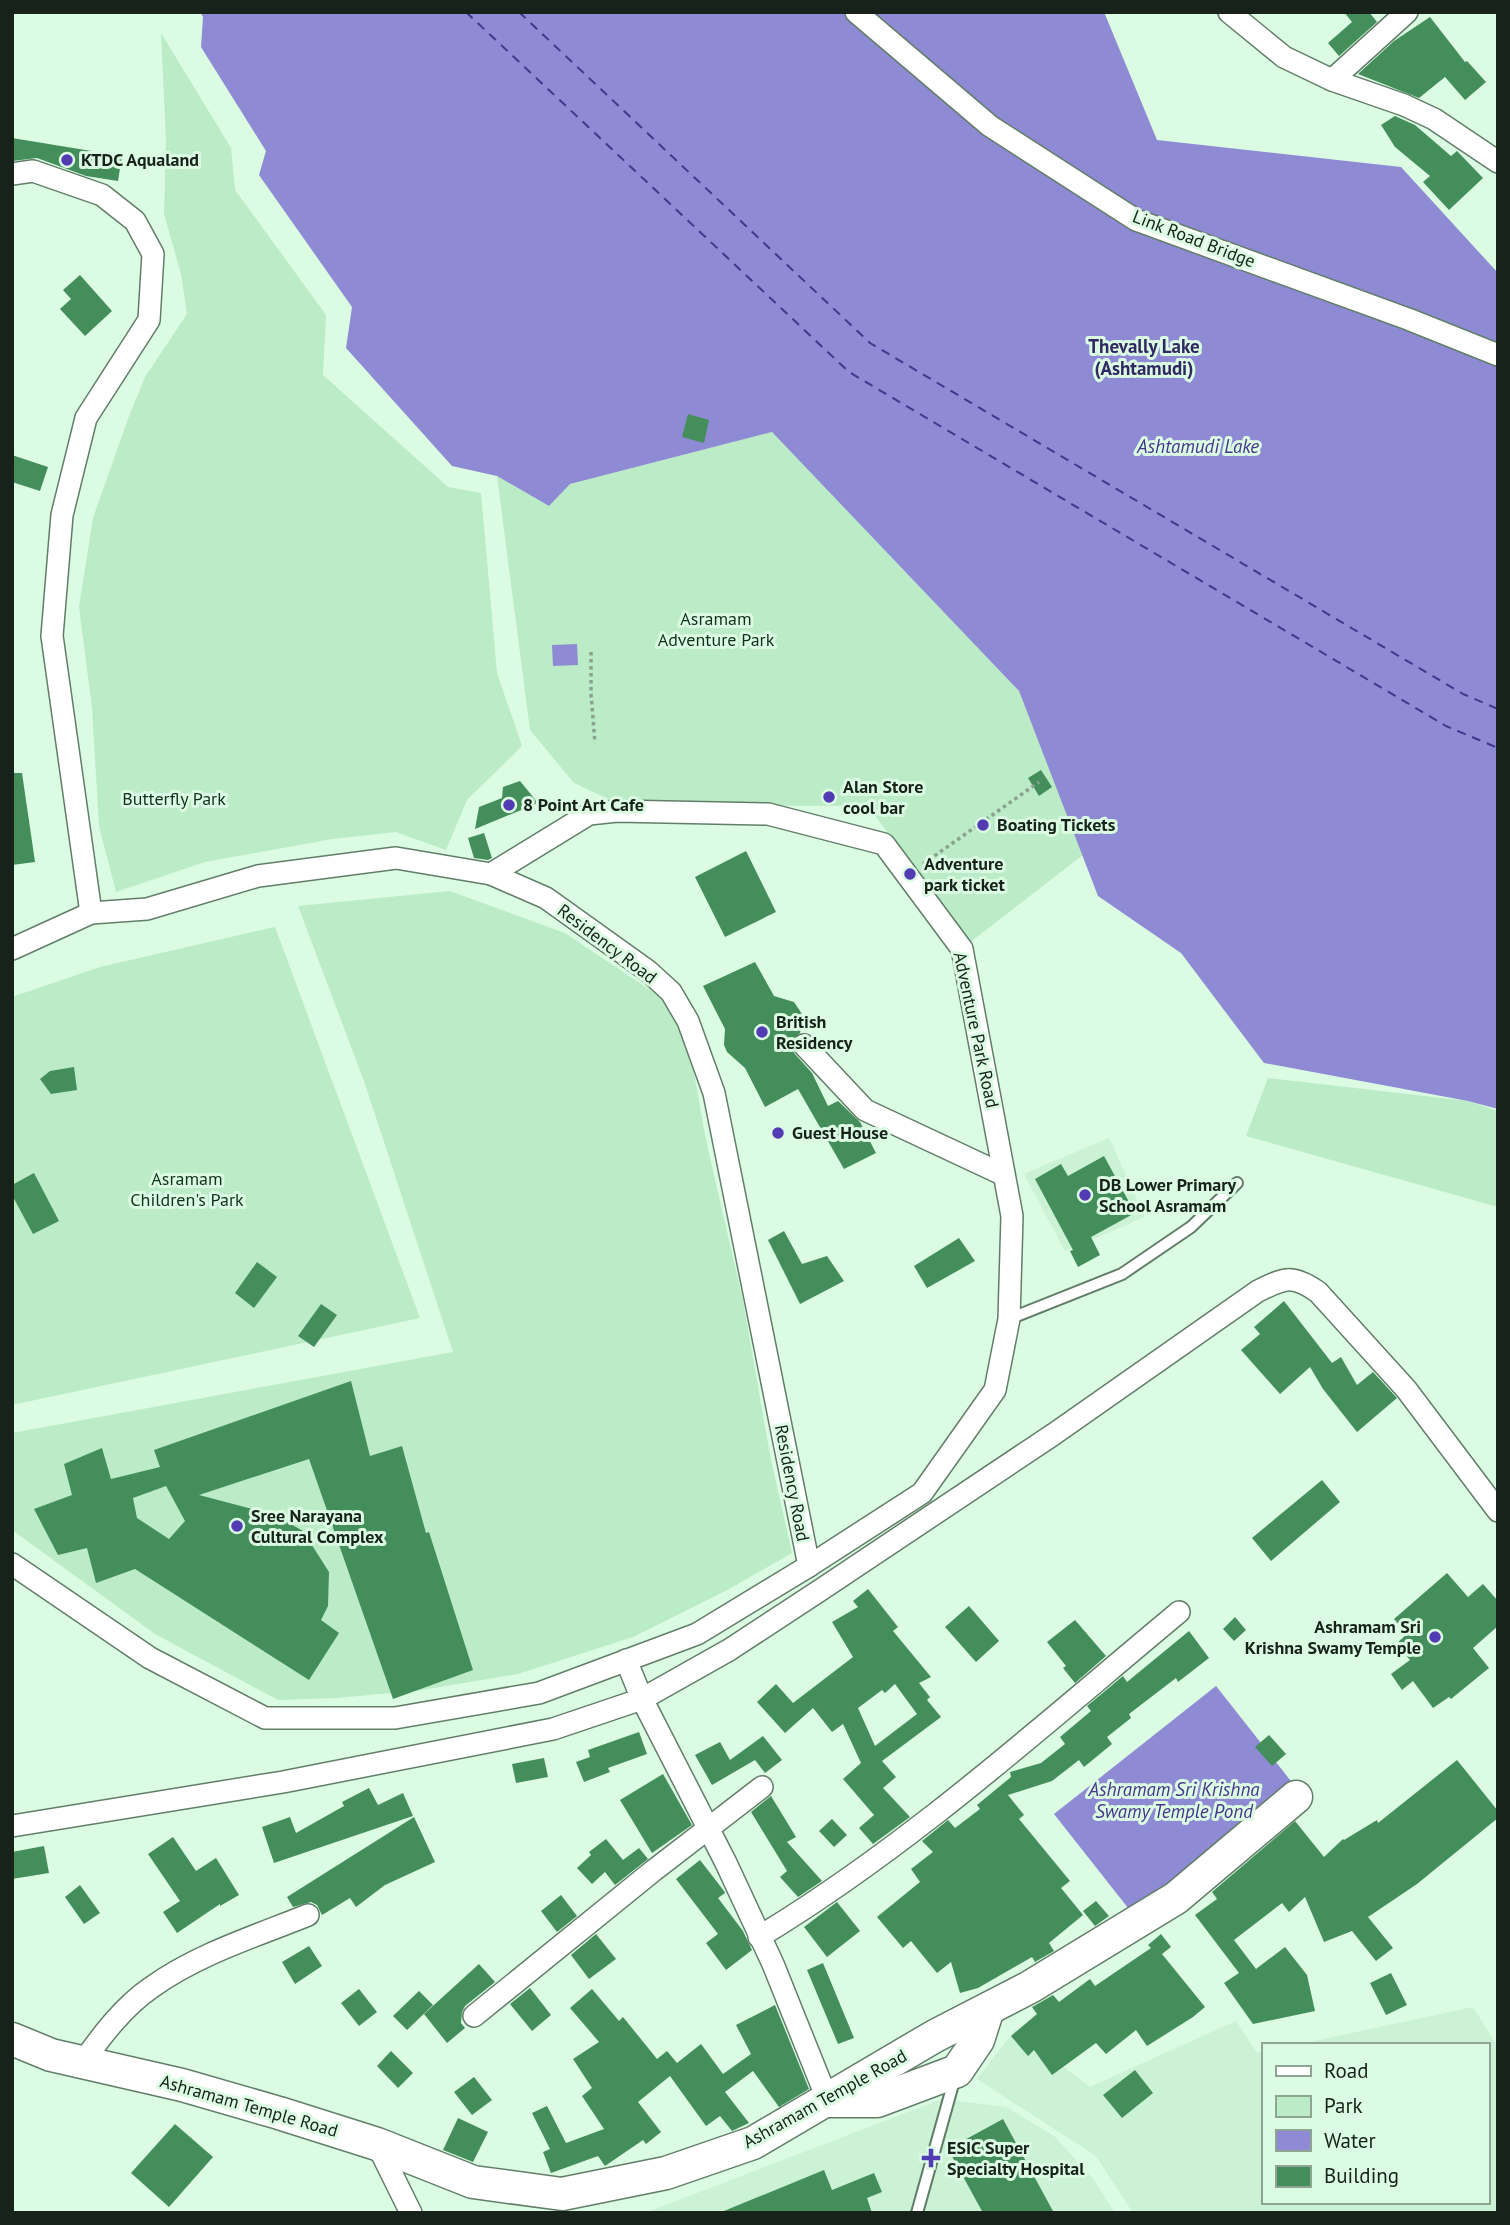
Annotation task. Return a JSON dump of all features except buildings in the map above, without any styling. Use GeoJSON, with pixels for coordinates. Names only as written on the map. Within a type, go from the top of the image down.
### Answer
{"type":"FeatureCollection","features":[{"type":"Feature","properties":{"kind":"street","name":"Link Road Bridge"},"geometry":{"type":"LineString","coordinates":[[856,12],[990,126],[1136,220],[1408,318],[1498,355]]}},
{"type":"Feature","properties":{"kind":"street"},"geometry":{"type":"LineString","coordinates":[[1229,12],[1284,57],[1332,80],[1404,105],[1434,119],[1498,162]]}},
{"type":"Feature","properties":{"kind":"street"},"geometry":{"type":"LineString","coordinates":[[1332,80],[1407,12]]}},
{"type":"Feature","properties":{"kind":"street"},"geometry":{"type":"LineString","coordinates":[[12,174],[33,171],[102,195],[135,221],[153,254],[149,320],[86,418],[62,515],[52,636],[91,913]]}},
{"type":"Feature","properties":{"kind":"street","name":"Adventure Park Road"},"geometry":{"type":"LineString","coordinates":[[12,1564],[150,1658],[265,1718],[395,1718],[539,1693],[697,1634],[922,1493],[995,1391],[1010,1319],[1012,1216],[962,949],[884,844],[768,814],[617,811],[589,814],[491,874]]}},
{"type":"Feature","properties":{"kind":"street","name":"Residency Road"},"geometry":{"type":"LineString","coordinates":[[12,950],[91,913],[147,909],[258,876],[396,858],[491,874],[546,898],[648,971],[671,992],[688,1021],[714,1093],[809,1566]]}},
{"type":"Feature","properties":{"kind":"street"},"geometry":{"type":"LineString","coordinates":[[803,1045],[865,1110],[1004,1175]]}},
{"type":"Feature","properties":{"kind":"street"},"geometry":{"type":"LineString","coordinates":[[12,1826],[283,1782],[553,1729],[642,1699],[729,1650],[820,1591],[1054,1434],[1258,1291],[1277,1281],[1290,1278],[1302,1280],[1318,1292],[1406,1389],[1498,1511]]}},
{"type":"Feature","properties":{"kind":"street"},"geometry":{"type":"LineString","coordinates":[[759,1937],[854,1876],[966,1789],[1179,1612]]}},
{"type":"Feature","properties":{"kind":"street"},"geometry":{"type":"LineString","coordinates":[[626,1660],[642,1699],[726,1863],[773,1964],[828,2101],[877,2101],[947,2075],[978,2040],[988,2009]]}},
{"type":"Feature","properties":{"kind":"street"},"geometry":{"type":"LineString","coordinates":[[474,2016],[762,1787]]}},
{"type":"Feature","properties":{"kind":"street","name":"Ashramam Temple Road"},"geometry":{"type":"LineString","coordinates":[[15,2044],[194,2089],[377,2144],[473,2182],[562,2194],[666,2173],[753,2143],[1100,1946],[1175,1898],[1296,1797]]}},
{"type":"Feature","properties":{"kind":"street"},"geometry":{"type":"LineString","coordinates":[[83,2062],[102,2035],[151,1987],[207,1956],[308,1915]]}},
{"type":"Feature","properties":{"kind":"street"},"geometry":{"type":"LineString","coordinates":[[913,2050],[947,2075]]}},
{"type":"Feature","properties":{"kind":"street"},"geometry":{"type":"LineString","coordinates":[[377,2144],[411,2213]]}},
{"type":"Feature","properties":{"kind":"lane"},"geometry":{"type":"LineString","coordinates":[[1010,1319],[1122,1274],[1191,1227],[1237,1183]]}},
{"type":"Feature","properties":{"kind":"lane"},"geometry":{"type":"LineString","coordinates":[[917,2213],[947,2075]]}},
{"type":"Feature","properties":{"kind":"path"},"geometry":{"type":"LineString","coordinates":[[591,652],[595,743]]}},
{"type":"Feature","properties":{"kind":"path"},"geometry":{"type":"LineString","coordinates":[[908,876],[1038,782]]}},
{"type":"Feature","properties":{"kind":"shaded area","name":"DB Lower Primary School Asramam"},"geometry":{"type":"Polygon","coordinates":[[[1109,1138],[1145,1217],[1065,1251],[1024,1174],[1109,1138]]]}},
{"type":"Feature","properties":{"kind":"shaded area"},"geometry":{"type":"Polygon","coordinates":[[[1473,2007],[1498,2047],[1498,2213],[1133,2213],[1096,2156],[977,2079],[1015,2030],[1090,2087],[1236,2021],[1257,2053],[1262,2052],[1262,2204],[1489,2204],[1489,2043],[1305,2043],[1473,2007]]]}},
{"type":"Feature","properties":{"kind":"shaded area","name":"ESIC Super Specialty Hospital"},"geometry":{"type":"Polygon","coordinates":[[[942,2099],[1006,2107],[1054,2136],[1094,2180],[1115,2213],[645,2213],[942,2099]]]}},
{"type":"Feature","properties":{"kind":"green space","name":"Butterfly Park"},"geometry":{"type":"Polygon","coordinates":[[[161,33],[231,148],[235,190],[326,315],[323,375],[448,487],[481,493],[497,673],[522,746],[467,800],[446,850],[396,832],[332,839],[205,862],[116,892],[99,826],[92,708],[79,607],[93,518],[128,419],[145,377],[187,314],[181,274],[164,214],[166,141],[161,33]]]}},
{"type":"Feature","properties":{"kind":"green space","name":"Asramam Adventure Park"},"geometry":{"type":"Polygon","coordinates":[[[772,432],[1019,691],[1083,855],[969,943],[868,806],[621,805],[574,783],[530,730],[497,476],[549,506],[570,484],[772,432]]]}},
{"type":"Feature","properties":{"kind":"green space"},"geometry":{"type":"Polygon","coordinates":[[[450,891],[565,933],[683,1012],[706,1140],[743,1301],[770,1455],[792,1553],[729,1589],[633,1637],[518,1674],[422,1690],[278,1700],[155,1634],[12,1530],[12,1433],[453,1352],[364,1081],[298,906],[450,891]]]}},
{"type":"Feature","properties":{"kind":"green space","name":"Asramam Children's Park"},"geometry":{"type":"Polygon","coordinates":[[[275,927],[420,1318],[12,1405],[12,997],[100,967],[275,927]]]}},
{"type":"Feature","properties":{"kind":"green space"},"geometry":{"type":"Polygon","coordinates":[[[1268,1078],[1468,1101],[1498,1111],[1498,1207],[1246,1136],[1268,1078]]]}},
{"type":"Feature","properties":{"kind":"water","name":"Ashtamudi Lake"},"geometry":{"type":"Polygon","coordinates":[[[200,12],[1104,12],[1157,140],[1401,167],[1498,273],[1498,1109],[1264,1063],[1181,953],[1098,896],[1019,691],[772,432],[570,484],[549,506],[497,476],[452,466],[346,348],[352,307],[259,175],[266,151],[201,47],[203,17],[200,12]]]}},
{"type":"Feature","properties":{"kind":"water"},"geometry":{"type":"Polygon","coordinates":[[[577,644],[578,665],[553,666],[552,645],[577,644]]]}},
{"type":"Feature","properties":{"kind":"water","name":"Ashramam Sri Krishna Swamy Temple Pond"},"geometry":{"type":"Polygon","coordinates":[[[1216,1686],[1294,1785],[1132,1913],[1054,1814],[1216,1686]]]}},
{"type":"Feature","properties":{"kind":"ferry route"},"geometry":{"type":"LineString","coordinates":[[466,12],[849,372],[1446,726],[1498,748]]}},
{"type":"Feature","properties":{"kind":"ferry route"},"geometry":{"type":"LineString","coordinates":[[519,12],[870,343],[1463,694],[1498,709]]}},
{"type":"Feature","properties":{"kind":"place","name":"KTDC Aqualand"},"geometry":{"type":"Point","coordinates":[67,160]}},
{"type":"Feature","properties":{"kind":"place","name":"Alan Store cool bar"},"geometry":{"type":"Point","coordinates":[829,797]}},
{"type":"Feature","properties":{"kind":"place","name":"8 Point Art Cafe"},"geometry":{"type":"Point","coordinates":[509,805]}},
{"type":"Feature","properties":{"kind":"place","name":"Boating Tickets"},"geometry":{"type":"Point","coordinates":[983,825]}},
{"type":"Feature","properties":{"kind":"place","name":"Adventure park ticket"},"geometry":{"type":"Point","coordinates":[910,874]}},
{"type":"Feature","properties":{"kind":"place","name":"British Residency"},"geometry":{"type":"Point","coordinates":[762,1032]}},
{"type":"Feature","properties":{"kind":"place","name":"Guest House"},"geometry":{"type":"Point","coordinates":[778,1133]}},
{"type":"Feature","properties":{"kind":"place","name":"DB Lower Primary School Asramam"},"geometry":{"type":"Point","coordinates":[1085,1195]}},
{"type":"Feature","properties":{"kind":"place","name":"Sree Narayana Cultural Complex"},"geometry":{"type":"Point","coordinates":[237,1526]}},
{"type":"Feature","properties":{"kind":"place","name":"Ashramam Sri Krishna Swamy Temple"},"geometry":{"type":"Point","coordinates":[1435,1637]}},
{"type":"Feature","properties":{"kind":"place","name":"ESIC Super Specialty Hospital"},"geometry":{"type":"Point","coordinates":[931,2158]}},
{"type":"Feature","properties":{"kind":"district","name":"Thevally Lake (Ashtamudi)"},"geometry":{"type":"Point","coordinates":[1144,357]}}]}
